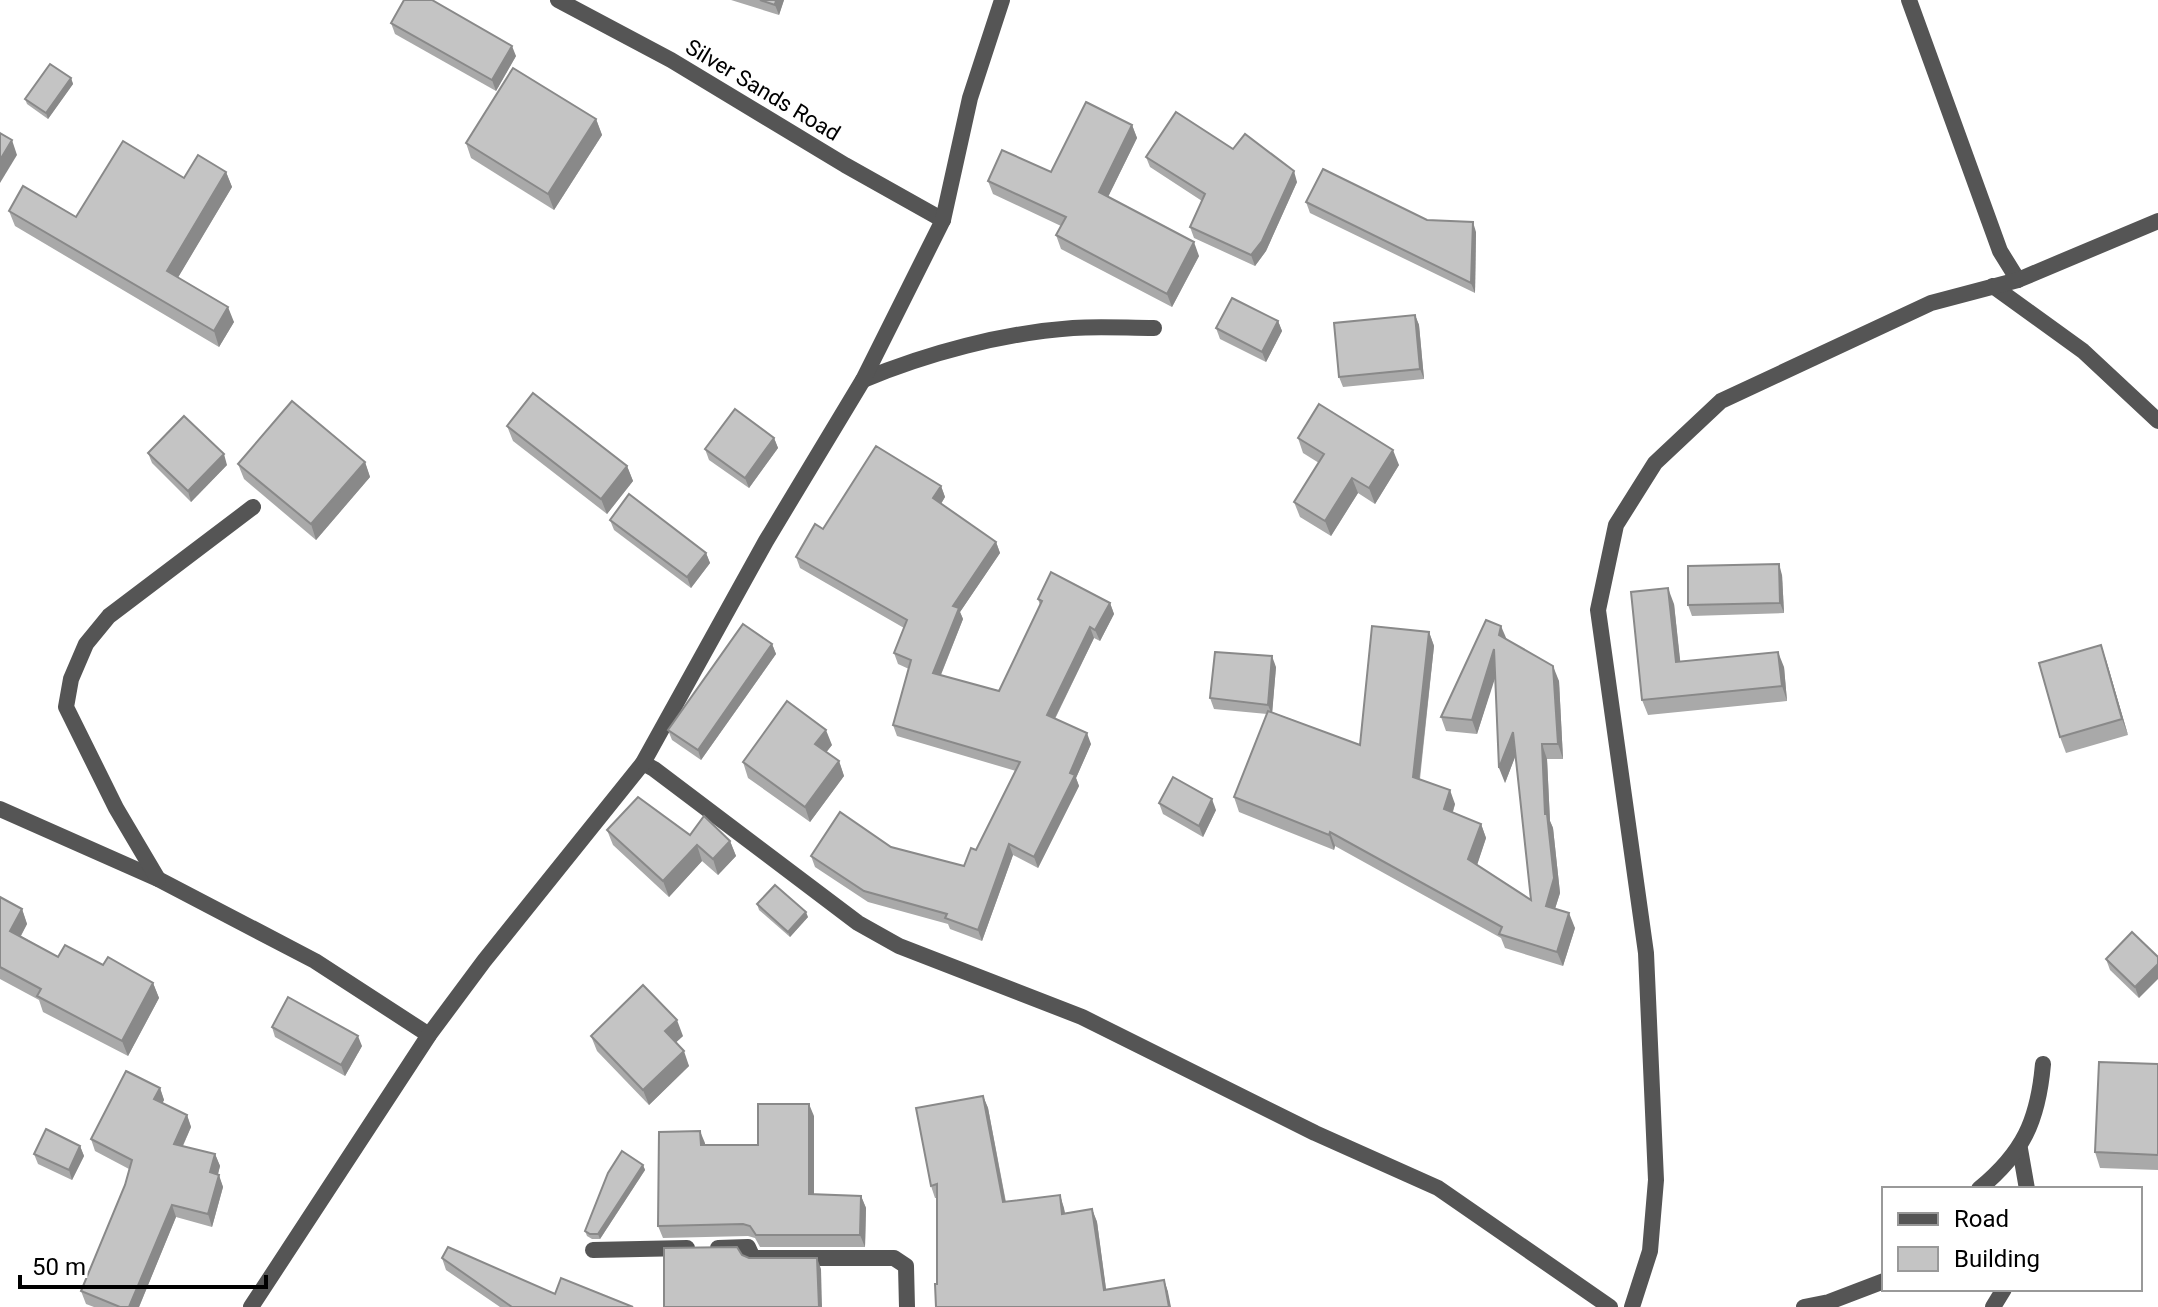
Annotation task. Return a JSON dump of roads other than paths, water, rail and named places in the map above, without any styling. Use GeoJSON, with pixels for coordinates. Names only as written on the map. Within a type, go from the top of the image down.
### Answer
{"type":"FeatureCollection","features":[{"type":"Feature","properties":{"kind":"street","name":"Silver Sands Road"},"geometry":{"type":"LineString","coordinates":[[558,0],[671,60],[943,220]]}},
{"type":"Feature","properties":{"kind":"street"},"geometry":{"type":"LineString","coordinates":[[251,1307],[429,1035],[484,961],[643,763],[766,541],[863,380],[943,220],[970,98],[1002,0]]}},
{"type":"Feature","properties":{"kind":"street"},"geometry":{"type":"LineString","coordinates":[[1909,0],[2000,251],[2018,280]]}},
{"type":"Feature","properties":{"kind":"street"},"geometry":{"type":"LineString","coordinates":[[1632,1307],[1650,1251],[1656,1180],[1646,953],[1598,610],[1616,525],[1655,463],[1721,401],[1931,303],[2018,280],[2158,221]]}},
{"type":"Feature","properties":{"kind":"street"},"geometry":{"type":"LineString","coordinates":[[1993,286],[2083,351],[2158,421]]}},
{"type":"Feature","properties":{"kind":"street"},"geometry":{"type":"LineString","coordinates":[[863,380],[913,359],[1019,334],[1074,328],[1154,328]]}},
{"type":"Feature","properties":{"kind":"street"},"geometry":{"type":"LineString","coordinates":[[158,879],[116,808],[66,707],[71,679],[86,644],[109,616],[253,507]]}},
{"type":"Feature","properties":{"kind":"street"},"geometry":{"type":"LineString","coordinates":[[643,763],[858,923],[899,946],[1082,1017],[1315,1133],[1438,1188],[1610,1307]]}},
{"type":"Feature","properties":{"kind":"street"},"geometry":{"type":"LineString","coordinates":[[0,809],[158,879],[315,961],[429,1035]]}},
{"type":"Feature","properties":{"kind":"street"},"geometry":{"type":"LineString","coordinates":[[1981,1187],[2020,1149],[2041,1090],[2043,1064]]}},
{"type":"Feature","properties":{"kind":"street"},"geometry":{"type":"LineString","coordinates":[[2020,1149],[2027,1187]]}},
{"type":"Feature","properties":{"kind":"street"},"geometry":{"type":"LineString","coordinates":[[593,1250],[748,1247],[753,1258],[894,1258],[906,1266],[907,1307]]}},
{"type":"Feature","properties":{"kind":"street"},"geometry":{"type":"LineString","coordinates":[[1804,1307],[1829,1302],[1882,1282]]}}]}
